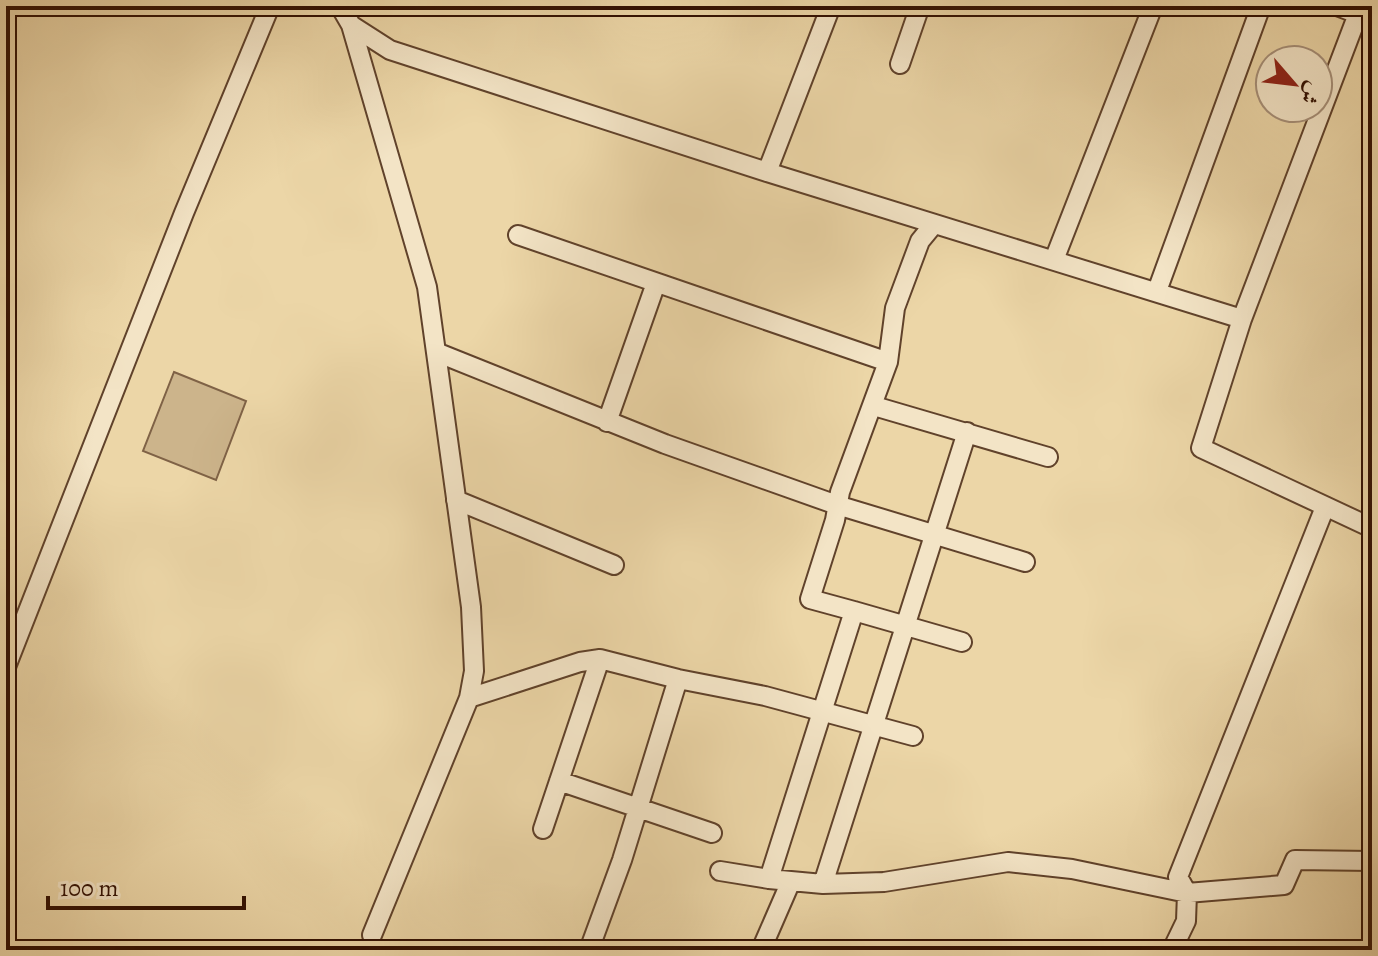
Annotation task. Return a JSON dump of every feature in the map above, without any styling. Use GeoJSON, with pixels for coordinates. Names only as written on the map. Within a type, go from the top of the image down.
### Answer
{"type":"FeatureCollection","features":[{"type":"Feature","properties":{"kind":"street"},"geometry":{"type":"LineString","coordinates":[[6,667],[179,227],[270,6]]}},
{"type":"Feature","properties":{"kind":"street"},"geometry":{"type":"LineString","coordinates":[[340,6],[351,25],[427,287],[471,607],[474,671],[469,698],[372,935]]}},
{"type":"Feature","properties":{"kind":"street"},"geometry":{"type":"LineString","coordinates":[[767,172],[831,6]]}},
{"type":"Feature","properties":{"kind":"street"},"geometry":{"type":"LineString","coordinates":[[900,64],[920,6]]}},
{"type":"Feature","properties":{"kind":"street"},"geometry":{"type":"LineString","coordinates":[[1054,260],[1153,6]]}},
{"type":"Feature","properties":{"kind":"street"},"geometry":{"type":"LineString","coordinates":[[1157,291],[1261,6]]}},
{"type":"Feature","properties":{"kind":"street"},"geometry":{"type":"LineString","coordinates":[[1337,6],[1359,10],[1242,319],[1201,448],[1372,528]]}},
{"type":"Feature","properties":{"kind":"street"},"geometry":{"type":"LineString","coordinates":[[351,25],[390,50],[767,172],[1242,319]]}},
{"type":"Feature","properties":{"kind":"street"},"geometry":{"type":"LineString","coordinates":[[934,224],[920,241],[895,308],[888,362],[837,505],[810,599],[962,642]]}},
{"type":"Feature","properties":{"kind":"street"},"geometry":{"type":"LineString","coordinates":[[518,235],[888,362]]}},
{"type":"Feature","properties":{"kind":"street"},"geometry":{"type":"LineString","coordinates":[[607,422],[656,283]]}},
{"type":"Feature","properties":{"kind":"street"},"geometry":{"type":"LineString","coordinates":[[436,352],[607,422],[837,505],[1025,562]]}},
{"type":"Feature","properties":{"kind":"street"},"geometry":{"type":"LineString","coordinates":[[874,406],[1048,457]]}},
{"type":"Feature","properties":{"kind":"street"},"geometry":{"type":"LineString","coordinates":[[823,884],[967,432]]}},
{"type":"Feature","properties":{"kind":"street"},"geometry":{"type":"LineString","coordinates":[[456,500],[614,565]]}},
{"type":"Feature","properties":{"kind":"street"},"geometry":{"type":"LineString","coordinates":[[1172,950],[1186,921],[1187,893],[1178,877],[1325,507]]}},
{"type":"Feature","properties":{"kind":"street"},"geometry":{"type":"LineString","coordinates":[[769,879],[854,611]]}},
{"type":"Feature","properties":{"kind":"street"},"geometry":{"type":"LineString","coordinates":[[469,698],[580,662],[600,659],[678,679],[765,696],[913,736]]}},
{"type":"Feature","properties":{"kind":"street"},"geometry":{"type":"LineString","coordinates":[[543,829],[600,659]]}},
{"type":"Feature","properties":{"kind":"street"},"geometry":{"type":"LineString","coordinates":[[589,950],[678,679]]}},
{"type":"Feature","properties":{"kind":"street"},"geometry":{"type":"LineString","coordinates":[[559,781],[712,833]]}},
{"type":"Feature","properties":{"kind":"street"},"geometry":{"type":"LineString","coordinates":[[720,871],[823,884],[884,882],[1008,862],[1072,869],[1187,893],[1284,885],[1295,860],[1372,861]]}},
{"type":"Feature","properties":{"kind":"street"},"geometry":{"type":"LineString","coordinates":[[761,950],[791,881]]}},
{"type":"Feature","properties":{"kind":"shaded area"},"geometry":{"type":"Polygon","coordinates":[[[174,372],[246,401],[216,480],[143,451],[174,372]]]}}]}
